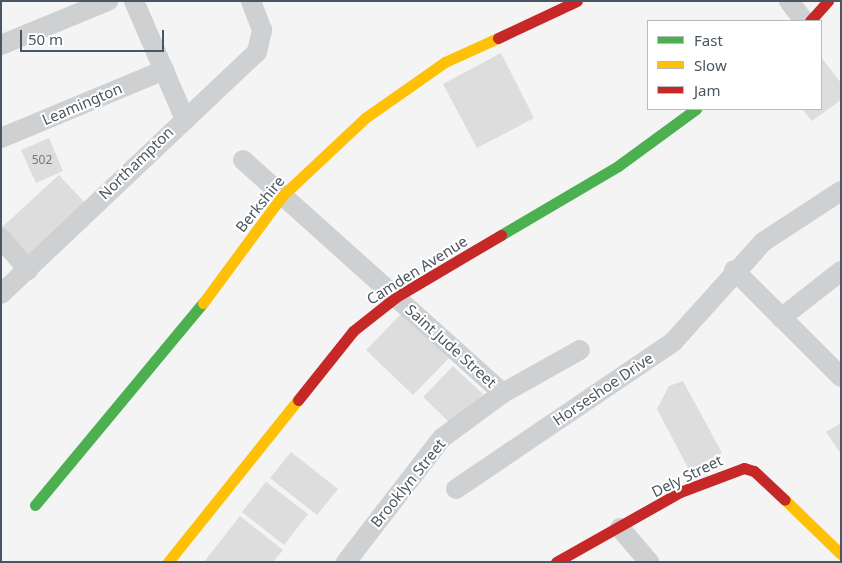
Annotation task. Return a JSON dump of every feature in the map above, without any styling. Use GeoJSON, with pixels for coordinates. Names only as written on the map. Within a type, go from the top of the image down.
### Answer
{"type":"FeatureCollection","features":[{"type":"Feature","properties":{"kind":"street"},"geometry":{"type":"LineString","coordinates":[[1,46],[108,1]]}},
{"type":"Feature","properties":{"kind":"street"},"geometry":{"type":"LineString","coordinates":[[134,1],[184,117]]}},
{"type":"Feature","properties":{"kind":"street","name":"Northampton"},"geometry":{"type":"LineString","coordinates":[[1,294],[28,270],[184,117],[257,52],[262,30],[251,1]]}},
{"type":"Feature","properties":{"kind":"street","name":"Berkshire"},"geometry":{"type":"LineString","coordinates":[[35,505],[215,289],[282,196],[365,118],[445,62],[577,1]]}},
{"type":"Feature","properties":{"kind":"street"},"geometry":{"type":"LineString","coordinates":[[789,1],[803,20]]}},
{"type":"Feature","properties":{"kind":"street"},"geometry":{"type":"LineString","coordinates":[[811,20],[828,1]]}},
{"type":"Feature","properties":{"kind":"street","name":"Leamington"},"geometry":{"type":"LineString","coordinates":[[1,138],[164,70]]}},
{"type":"Feature","properties":{"kind":"street","name":"Camden Avenue"},"geometry":{"type":"LineString","coordinates":[[168,562],[353,331],[396,297],[618,166],[695,110]]}},
{"type":"Feature","properties":{"kind":"street","name":"Saint Jude Street"},"geometry":{"type":"LineString","coordinates":[[243,160],[502,393]]}},
{"type":"Feature","properties":{"kind":"street","name":"Horseshoe Drive"},"geometry":{"type":"LineString","coordinates":[[456,489],[673,342],[734,270],[776,232],[841,191]]}},
{"type":"Feature","properties":{"kind":"street"},"geometry":{"type":"LineString","coordinates":[[1,238],[28,270]]}},
{"type":"Feature","properties":{"kind":"street"},"geometry":{"type":"LineString","coordinates":[[734,270],[841,378]]}},
{"type":"Feature","properties":{"kind":"street"},"geometry":{"type":"LineString","coordinates":[[781,318],[841,271]]}},
{"type":"Feature","properties":{"kind":"street","name":"Brooklyn Street"},"geometry":{"type":"LineString","coordinates":[[346,562],[442,438],[502,393],[580,350]]}},
{"type":"Feature","properties":{"kind":"street","name":"Dely Street"},"geometry":{"type":"LineString","coordinates":[[556,562],[620,528],[680,492],[744,468],[754,471],[841,554]]}},
{"type":"Feature","properties":{"kind":"street"},"geometry":{"type":"LineString","coordinates":[[620,528],[649,562]]}},
{"type":"Feature","properties":{"kind":"building"},"geometry":{"type":"Polygon","coordinates":[[[501,53],[534,118],[477,148],[443,84],[501,53]]]}},
{"type":"Feature","properties":{"kind":"building"},"geometry":{"type":"Polygon","coordinates":[[[822,58],[841,83],[841,100],[812,121],[803,110],[822,110],[822,58]]]}},
{"type":"Feature","properties":{"kind":"building"},"geometry":{"type":"Polygon","coordinates":[[[49,138],[63,171],[36,183],[21,150],[49,138]]]}},
{"type":"Feature","properties":{"kind":"building"},"geometry":{"type":"Polygon","coordinates":[[[59,175],[85,203],[26,258],[1,228],[59,175]]]}},
{"type":"Feature","properties":{"kind":"building"},"geometry":{"type":"Polygon","coordinates":[[[405,310],[452,355],[413,395],[366,350],[405,310]]]}},
{"type":"Feature","properties":{"kind":"building"},"geometry":{"type":"Polygon","coordinates":[[[453,366],[483,394],[452,425],[423,397],[453,366]]]}},
{"type":"Feature","properties":{"kind":"building"},"geometry":{"type":"Polygon","coordinates":[[[683,381],[722,453],[689,470],[657,409],[669,386],[683,381]]]}},
{"type":"Feature","properties":{"kind":"building"},"geometry":{"type":"Polygon","coordinates":[[[841,423],[841,454],[826,432],[841,423]]]}},
{"type":"Feature","properties":{"kind":"building"},"geometry":{"type":"Polygon","coordinates":[[[291,452],[338,489],[317,515],[270,478],[291,452]]]}},
{"type":"Feature","properties":{"kind":"building"},"geometry":{"type":"Polygon","coordinates":[[[266,482],[308,514],[284,545],[242,512],[266,482]]]}},
{"type":"Feature","properties":{"kind":"building"},"geometry":{"type":"Polygon","coordinates":[[[240,516],[283,550],[273,562],[204,562],[240,516]]]}},
{"type":"Feature","properties":{"kind":"traffic: fast"},"geometry":{"type":"LineString","coordinates":[[501,235],[618,166],[695,110]]}},
{"type":"Feature","properties":{"kind":"traffic: fast"},"geometry":{"type":"LineString","coordinates":[[35,505],[203,303]]}},
{"type":"Feature","properties":{"kind":"traffic: slow"},"geometry":{"type":"LineString","coordinates":[[203,303],[282,196],[365,118],[445,62],[498,38]]}},
{"type":"Feature","properties":{"kind":"traffic: slow"},"geometry":{"type":"LineString","coordinates":[[168,562],[298,400]]}},
{"type":"Feature","properties":{"kind":"traffic: slow"},"geometry":{"type":"LineString","coordinates":[[785,500],[841,554]]}},
{"type":"Feature","properties":{"kind":"traffic: jam"},"geometry":{"type":"LineString","coordinates":[[498,38],[577,1]]}},
{"type":"Feature","properties":{"kind":"traffic: jam"},"geometry":{"type":"LineString","coordinates":[[811,20],[828,1]]}},
{"type":"Feature","properties":{"kind":"traffic: jam"},"geometry":{"type":"LineString","coordinates":[[298,400],[353,331],[396,297],[501,235]]}},
{"type":"Feature","properties":{"kind":"traffic: jam"},"geometry":{"type":"LineString","coordinates":[[556,562],[680,492],[744,468],[754,471],[785,500]]}}]}
